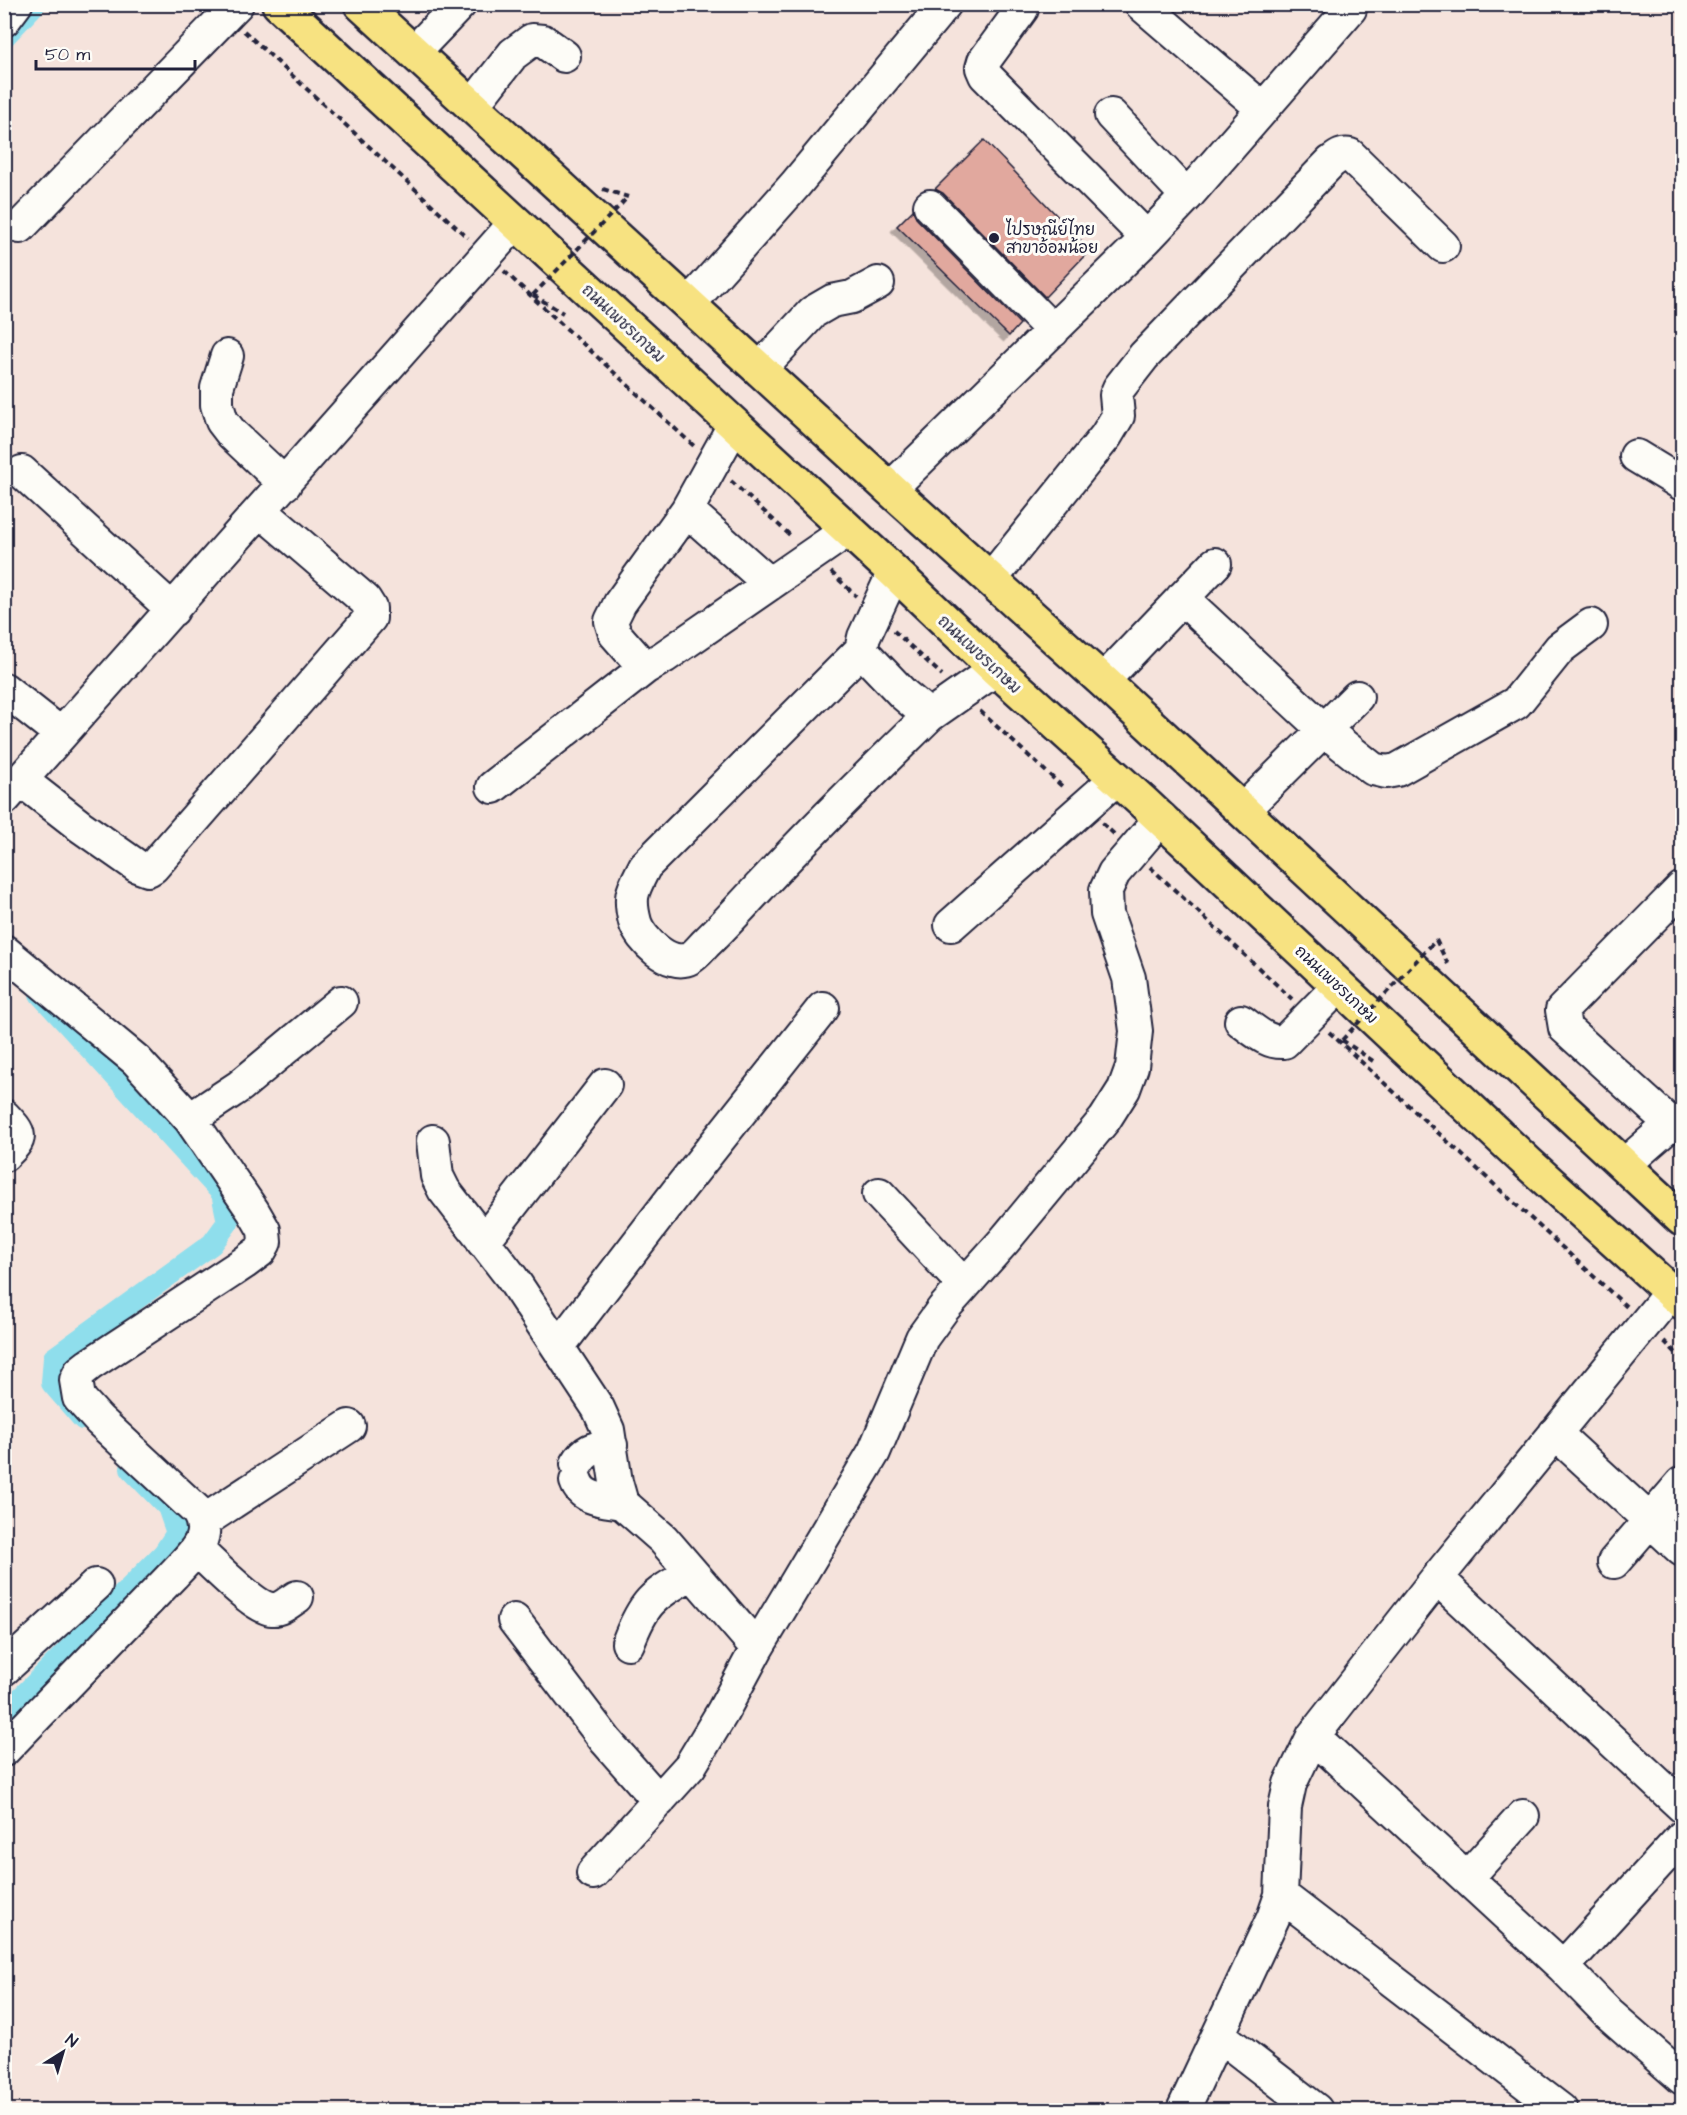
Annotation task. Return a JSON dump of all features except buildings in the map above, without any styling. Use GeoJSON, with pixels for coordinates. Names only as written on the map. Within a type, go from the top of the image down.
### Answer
{"type":"FeatureCollection","features":[{"type":"Feature","properties":{"kind":"main road","name":"ถนนเพชรเกษม"},"geometry":{"type":"LineString","coordinates":[[279,4],[996,669],[1117,778],[1529,1164],[1677,1297]]}},
{"type":"Feature","properties":{"kind":"main road"},"geometry":{"type":"LineString","coordinates":[[361,4],[1103,681],[1683,1219]]}},
{"type":"Feature","properties":{"kind":"street"},"geometry":{"type":"LineString","coordinates":[[4,20],[16,4]]}},
{"type":"Feature","properties":{"kind":"street"},"geometry":{"type":"LineString","coordinates":[[20,226],[237,4]]}},
{"type":"Feature","properties":{"kind":"street"},"geometry":{"type":"LineString","coordinates":[[414,52],[460,4]]}},
{"type":"Feature","properties":{"kind":"street"},"geometry":{"type":"LineString","coordinates":[[689,304],[795,185],[945,4]]}},
{"type":"Feature","properties":{"kind":"street"},"geometry":{"type":"LineString","coordinates":[[1141,4],[1262,108]]}},
{"type":"Feature","properties":{"kind":"street"},"geometry":{"type":"LineString","coordinates":[[1022,9],[984,61],[982,68],[985,75],[1147,238]]}},
{"type":"Feature","properties":{"kind":"street"},"geometry":{"type":"LineString","coordinates":[[890,489],[1147,238],[1187,196],[1350,9]]}},
{"type":"Feature","properties":{"kind":"street"},"geometry":{"type":"LineString","coordinates":[[473,105],[513,54],[532,40],[543,41],[564,56]]}},
{"type":"Feature","properties":{"kind":"street"},"geometry":{"type":"LineString","coordinates":[[1111,115],[1187,196]]}},
{"type":"Feature","properties":{"kind":"street"},"geometry":{"type":"LineString","coordinates":[[991,579],[1106,436],[1118,416],[1116,395],[1119,388],[1144,356],[1339,156],[1350,155],[1443,246]]}},
{"type":"Feature","properties":{"kind":"street"},"geometry":{"type":"LineString","coordinates":[[930,206],[1053,331]]}},
{"type":"Feature","properties":{"kind":"street"},"geometry":{"type":"LineString","coordinates":[[261,511],[365,600],[370,608],[370,618],[161,858],[148,870],[137,866],[80,826],[13,790],[515,222]]}},
{"type":"Feature","properties":{"kind":"street"},"geometry":{"type":"LineString","coordinates":[[760,369],[813,312],[832,301],[852,297],[866,291],[878,283]]}},
{"type":"Feature","properties":{"kind":"street"},"geometry":{"type":"LineString","coordinates":[[227,356],[217,388],[217,405],[222,421],[232,434],[285,484]]}},
{"type":"Feature","properties":{"kind":"street"},"geometry":{"type":"LineString","coordinates":[[645,668],[615,634],[610,621],[620,603],[687,510],[734,425]]}},
{"type":"Feature","properties":{"kind":"street"},"geometry":{"type":"LineString","coordinates":[[1636,456],[1683,484]]}},
{"type":"Feature","properties":{"kind":"street"},"geometry":{"type":"LineString","coordinates":[[22,472],[173,610]]}},
{"type":"Feature","properties":{"kind":"street"},"geometry":{"type":"LineString","coordinates":[[687,510],[770,584]]}},
{"type":"Feature","properties":{"kind":"street"},"geometry":{"type":"LineString","coordinates":[[493,787],[645,668],[848,530]]}},
{"type":"Feature","properties":{"kind":"street"},"geometry":{"type":"LineString","coordinates":[[1103,681],[1215,564]]}},
{"type":"Feature","properties":{"kind":"street"},"geometry":{"type":"LineString","coordinates":[[894,572],[864,637],[861,650],[645,866],[630,902],[636,926],[650,944],[663,956],[677,961],[690,958],[804,839],[929,716],[996,669]]}},
{"type":"Feature","properties":{"kind":"street"},"geometry":{"type":"LineString","coordinates":[[1182,598],[1324,730],[1373,768],[1386,772],[1397,770],[1516,704],[1560,648],[1591,626]]}},
{"type":"Feature","properties":{"kind":"street"},"geometry":{"type":"LineString","coordinates":[[861,650],[903,694],[929,716]]}},
{"type":"Feature","properties":{"kind":"street"},"geometry":{"type":"LineString","coordinates":[[4,689],[61,735]]}},
{"type":"Feature","properties":{"kind":"street"},"geometry":{"type":"LineString","coordinates":[[1243,810],[1357,697]]}},
{"type":"Feature","properties":{"kind":"street"},"geometry":{"type":"LineString","coordinates":[[951,925],[1117,778]]}},
{"type":"Feature","properties":{"kind":"street"},"geometry":{"type":"LineString","coordinates":[[593,1873],[690,1766],[757,1648],[874,1452],[922,1338],[1105,1119],[1124,1089],[1132,1067],[1136,1031],[1129,978],[1107,914],[1106,890],[1114,873],[1161,819]]}},
{"type":"Feature","properties":{"kind":"street"},"geometry":{"type":"LineString","coordinates":[[1624,1165],[1677,1121],[1565,1028],[1562,1010],[1683,888]]}},
{"type":"Feature","properties":{"kind":"street"},"geometry":{"type":"LineString","coordinates":[[9,964],[136,1060],[190,1119],[264,1230],[265,1242],[260,1251],[89,1365],[80,1372],[76,1380],[79,1398],[198,1512],[200,1535],[248,1596],[273,1610],[297,1597]]}},
{"type":"Feature","properties":{"kind":"street"},"geometry":{"type":"LineString","coordinates":[[1241,1021],[1262,1036],[1276,1042],[1284,1042],[1339,986]]}},
{"type":"Feature","properties":{"kind":"street"},"geometry":{"type":"LineString","coordinates":[[190,1119],[240,1086],[341,1002]]}},
{"type":"Feature","properties":{"kind":"street"},"geometry":{"type":"LineString","coordinates":[[558,1347],[626,1257],[823,1008]]}},
{"type":"Feature","properties":{"kind":"street"},"geometry":{"type":"LineString","coordinates":[[483,1242],[605,1084]]}},
{"type":"Feature","properties":{"kind":"street"},"geometry":{"type":"LineString","coordinates":[[4,1116],[18,1131],[19,1136],[15,1145],[4,1155]]}},
{"type":"Feature","properties":{"kind":"street"},"geometry":{"type":"LineString","coordinates":[[434,1141],[437,1176],[444,1190],[512,1278],[598,1408],[608,1430],[616,1482],[622,1503]]}},
{"type":"Feature","properties":{"kind":"street"},"geometry":{"type":"LineString","coordinates":[[879,1194],[964,1285]]}},
{"type":"Feature","properties":{"kind":"street"},"geometry":{"type":"LineString","coordinates":[[1183,2110],[1273,1918],[1281,1895],[1286,1807],[1290,1784],[1313,1736],[1555,1433],[1677,1297]]}},
{"type":"Feature","properties":{"kind":"street"},"geometry":{"type":"LineString","coordinates":[[4,1750],[200,1535],[349,1426]]}},
{"type":"Feature","properties":{"kind":"street"},"geometry":{"type":"LineString","coordinates":[[1555,1433],[1683,1550]]}},
{"type":"Feature","properties":{"kind":"street"},"geometry":{"type":"LineString","coordinates":[[611,1445],[592,1448],[581,1456],[576,1473],[578,1488],[585,1494],[598,1499],[622,1503],[663,1539],[757,1648]]}},
{"type":"Feature","properties":{"kind":"street"},"geometry":{"type":"LineString","coordinates":[[1614,1562],[1683,1483]]}},
{"type":"Feature","properties":{"kind":"street"},"geometry":{"type":"LineString","coordinates":[[628,1643],[639,1616],[651,1599],[692,1573]]}},
{"type":"Feature","properties":{"kind":"street"},"geometry":{"type":"LineString","coordinates":[[1437,1578],[1683,1806]]}},
{"type":"Feature","properties":{"kind":"street"},"geometry":{"type":"LineString","coordinates":[[4,1669],[96,1586]]}},
{"type":"Feature","properties":{"kind":"street"},"geometry":{"type":"LineString","coordinates":[[514,1620],[606,1741],[660,1801]]}},
{"type":"Feature","properties":{"kind":"street"},"geometry":{"type":"LineString","coordinates":[[1313,1736],[1563,1967],[1616,2020],[1683,2078]]}},
{"type":"Feature","properties":{"kind":"street"},"geometry":{"type":"LineString","coordinates":[[1467,1878],[1523,1816]]}},
{"type":"Feature","properties":{"kind":"street"},"geometry":{"type":"LineString","coordinates":[[1563,1967],[1683,1837]]}},
{"type":"Feature","properties":{"kind":"street"},"geometry":{"type":"LineString","coordinates":[[1281,1895],[1562,2110]]}},
{"type":"Feature","properties":{"kind":"street"},"geometry":{"type":"LineString","coordinates":[[1219,2036],[1316,2110]]}},
{"type":"Feature","properties":{"kind":"path"},"geometry":{"type":"LineString","coordinates":[[563,313],[534,295],[628,197],[598,187]]}},
{"type":"Feature","properties":{"kind":"path"},"geometry":{"type":"LineString","coordinates":[[1373,1061],[1342,1040],[1436,940],[1451,971]]}},
{"type":"Feature","properties":{"kind":"waterway"},"geometry":{"type":"LineString","coordinates":[[4,37],[35,4]]}},
{"type":"Feature","properties":{"kind":"waterway"},"geometry":{"type":"LineString","coordinates":[[40,994],[222,1193],[228,1222],[212,1244],[54,1358],[52,1383],[83,1419]]}},
{"type":"Feature","properties":{"kind":"waterway"},"geometry":{"type":"LineString","coordinates":[[4,1715],[164,1553],[177,1533],[168,1507],[131,1469]]}},
{"type":"Feature","properties":{"kind":"place","name":"ไปรษณีย์ไทย สาขาอ้อมน้อย"},"geometry":{"type":"Point","coordinates":[994,238]}}]}
